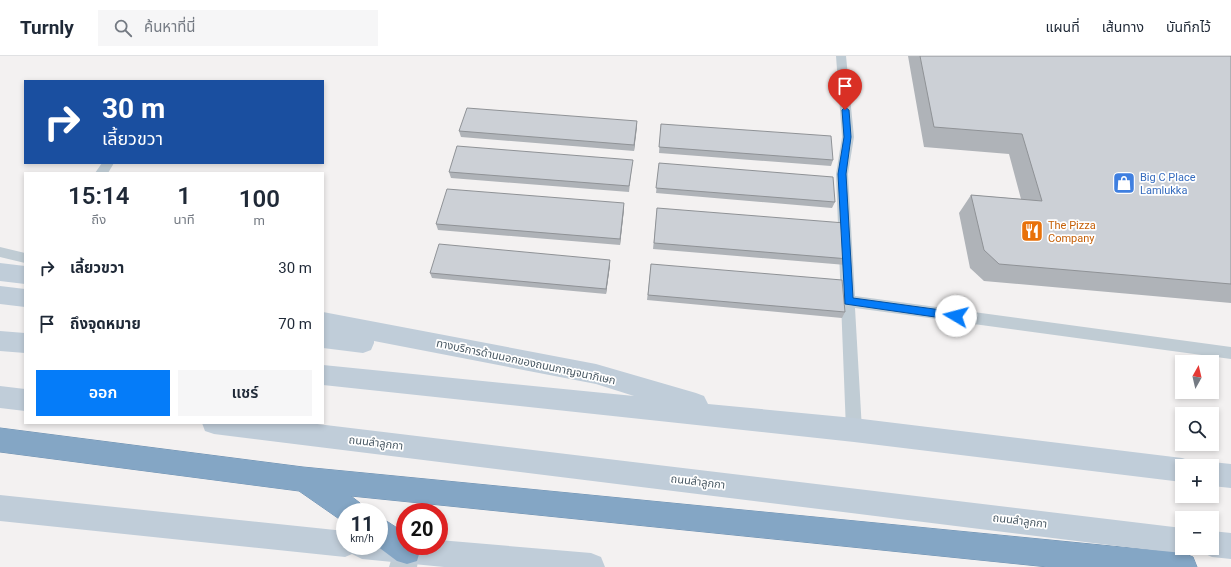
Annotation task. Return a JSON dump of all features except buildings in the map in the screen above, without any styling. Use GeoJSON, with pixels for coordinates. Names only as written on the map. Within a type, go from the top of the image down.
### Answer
{"type":"FeatureCollection","features":[{"type":"Feature","properties":{"kind":"highway"},"geometry":{"type":"LineString","coordinates":[[0,440],[303,479],[1183,567]]}},
{"type":"Feature","properties":{"kind":"highway"},"geometry":{"type":"LineString","coordinates":[[303,479],[338,503]]}},
{"type":"Feature","properties":{"kind":"highway"},"geometry":{"type":"LineString","coordinates":[[388,541],[405,559]]}},
{"type":"Feature","properties":{"kind":"main road"},"geometry":{"type":"LineString","coordinates":[[0,272],[24,275]]}},
{"type":"Feature","properties":{"kind":"main road"},"geometry":{"type":"LineString","coordinates":[[0,295],[24,298]]}},
{"type":"Feature","properties":{"kind":"main road","name":"ทางบริการด้านนอกของถนนกาญจนาภิเษก"},"geometry":{"type":"LineString","coordinates":[[324,322],[596,374],[750,420]]}},
{"type":"Feature","properties":{"kind":"main road"},"geometry":{"type":"LineString","coordinates":[[324,338],[596,374]]}},
{"type":"Feature","properties":{"kind":"main road"},"geometry":{"type":"LineString","coordinates":[[0,341],[24,343]]}},
{"type":"Feature","properties":{"kind":"main road"},"geometry":{"type":"LineString","coordinates":[[324,375],[854,430],[1175,469]]}},
{"type":"Feature","properties":{"kind":"main road"},"geometry":{"type":"LineString","coordinates":[[0,397],[24,400]]}},
{"type":"Feature","properties":{"kind":"main road","name":"ถนนลำลูกกา"},"geometry":{"type":"LineString","coordinates":[[222,424],[1175,539]]}},
{"type":"Feature","properties":{"kind":"main road"},"geometry":{"type":"LineString","coordinates":[[1219,475],[1231,476]]}},
{"type":"Feature","properties":{"kind":"main road"},"geometry":{"type":"LineString","coordinates":[[0,508],[336,543]]}},
{"type":"Feature","properties":{"kind":"main road"},"geometry":{"type":"LineString","coordinates":[[1219,545],[1231,546]]}},
{"type":"Feature","properties":{"kind":"main road"},"geometry":{"type":"LineString","coordinates":[[388,554],[405,559],[591,567]]}},
{"type":"Feature","properties":{"kind":"lane"},"geometry":{"type":"LineString","coordinates":[[841,56],[848,137],[842,174],[854,430]]}},
{"type":"Feature","properties":{"kind":"lane"},"geometry":{"type":"LineString","coordinates":[[0,252],[24,258]]}},
{"type":"Feature","properties":{"kind":"lane"},"geometry":{"type":"LineString","coordinates":[[849,301],[1231,353]]}},
{"type":"Feature","properties":{"kind":"place","name":"Big C Place Lamlukka"},"geometry":{"type":"Point","coordinates":[1124,183]}},
{"type":"Feature","properties":{"kind":"place","name":"The Pizza Company"},"geometry":{"type":"Point","coordinates":[1032,231]}},
{"type":"Feature","properties":{"kind":"route"},"geometry":{"type":"LineString","coordinates":[[845,110],[848,137],[842,174],[849,301],[956,316]]}}]}
